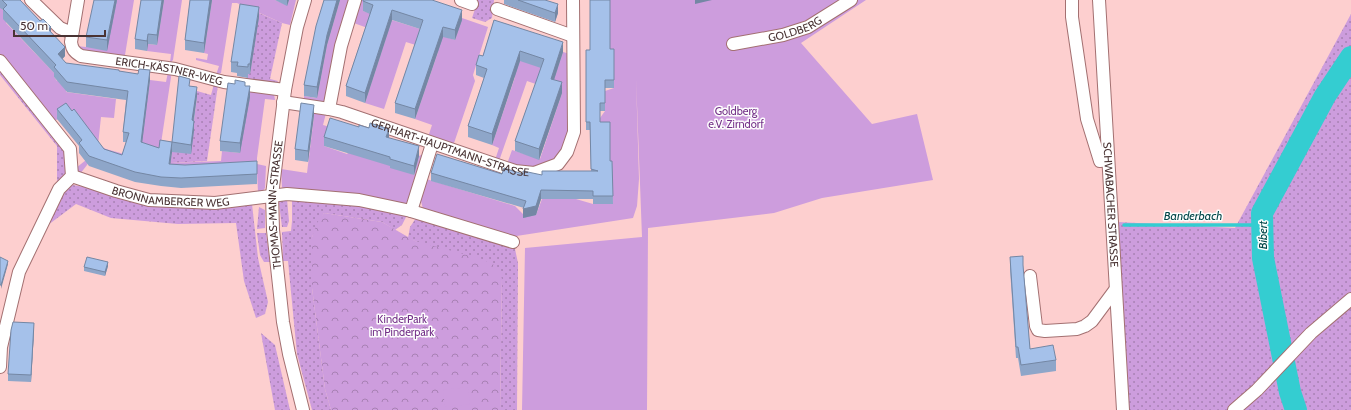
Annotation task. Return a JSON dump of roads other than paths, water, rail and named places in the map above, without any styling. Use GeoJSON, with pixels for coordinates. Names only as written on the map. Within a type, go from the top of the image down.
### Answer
{"type":"FeatureCollection","features":[{"type":"Feature","properties":{"kind":"street"},"geometry":{"type":"LineString","coordinates":[[31,0],[60,28],[72,33]]}},
{"type":"Feature","properties":{"kind":"street","name":"ERICH-KÄSTNER-WEG"},"geometry":{"type":"LineString","coordinates":[[78,0],[71,42],[75,53],[81,56],[175,69],[284,96]]}},
{"type":"Feature","properties":{"kind":"street","name":"THOMAS-MANN-STRASSE"},"geometry":{"type":"LineString","coordinates":[[303,410],[289,354],[283,322],[272,195],[284,96],[297,27],[305,0]]}},
{"type":"Feature","properties":{"kind":"street"},"geometry":{"type":"LineString","coordinates":[[329,109],[341,46],[355,0]]}},
{"type":"Feature","properties":{"kind":"street","name":"GERHART-HAUPTMANN-STRASSE"},"geometry":{"type":"LineString","coordinates":[[284,96],[329,109],[515,171],[534,173],[558,164],[567,152],[574,132],[573,0]]}},
{"type":"Feature","properties":{"kind":"street","name":"GOLDBERG"},"geometry":{"type":"LineString","coordinates":[[733,44],[783,35],[808,27],[851,0]]}},
{"type":"Feature","properties":{"kind":"street"},"geometry":{"type":"LineString","coordinates":[[1072,0],[1072,18],[1087,119],[1100,161],[1108,160]]}},
{"type":"Feature","properties":{"kind":"street","name":"SCHWABACHER STRASSE"},"geometry":{"type":"LineString","coordinates":[[1098,0],[1123,410]]}},
{"type":"Feature","properties":{"kind":"street"},"geometry":{"type":"LineString","coordinates":[[497,9],[573,36]]}},
{"type":"Feature","properties":{"kind":"street"},"geometry":{"type":"LineString","coordinates":[[0,61],[70,149],[72,176],[59,189],[19,272],[1,348],[0,366]]}},
{"type":"Feature","properties":{"kind":"street"},"geometry":{"type":"LineString","coordinates":[[410,210],[432,144]]}},
{"type":"Feature","properties":{"kind":"street","name":"BRONNAMBERGER WEG"},"geometry":{"type":"LineString","coordinates":[[72,176],[116,191],[149,200],[215,203],[287,194],[359,200],[410,210],[513,242]]}},
{"type":"Feature","properties":{"kind":"street"},"geometry":{"type":"LineString","coordinates":[[1030,276],[1036,326],[1038,330],[1044,331],[1076,329],[1085,326],[1092,321],[1115,290]]}},
{"type":"Feature","properties":{"kind":"street"},"geometry":{"type":"LineString","coordinates":[[1234,410],[1257,390],[1311,333],[1351,299]]}},
{"type":"Feature","properties":{"kind":"waterway","name":"Banderbach"},"geometry":{"type":"LineString","coordinates":[[1296,410],[1290,392],[1263,258],[1262,213],[1325,96],[1351,57]]}},
{"type":"Feature","properties":{"kind":"waterway","name":"Banderbach"},"geometry":{"type":"LineString","coordinates":[[1124,225],[1262,225]]}},
{"type":"Feature","properties":{"kind":"park label","name":"Goldberg e.V. Zirndorf"},"geometry":{"type":"Point","coordinates":[736,117]}},
{"type":"Feature","properties":{"kind":"park label","name":"KinderPark im Pinderpark"},"geometry":{"type":"Point","coordinates":[402,325]}},
{"type":"Feature","properties":{"kind":"water label","name":"Bibert"},"geometry":{"type":"Point","coordinates":[1262,235]}}]}
